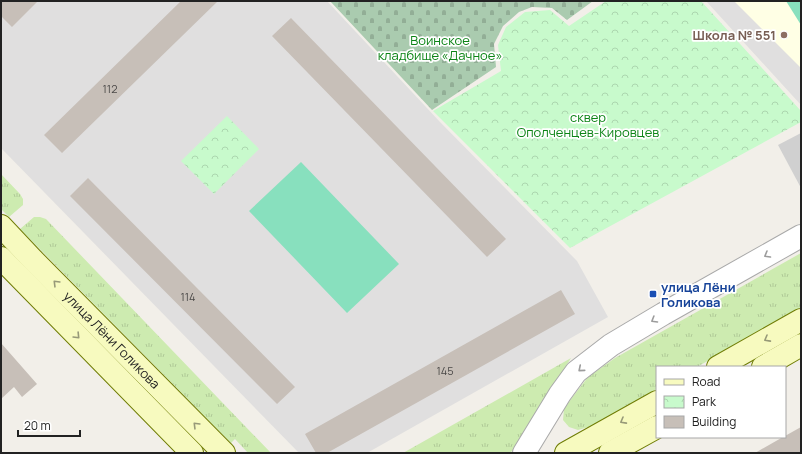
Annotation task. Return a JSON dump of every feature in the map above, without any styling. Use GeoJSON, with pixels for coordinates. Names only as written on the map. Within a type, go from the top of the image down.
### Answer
{"type":"FeatureCollection","features":[{"type":"Feature","properties":{"kind":"street","name":"улица Лёни Голикова"},"geometry":{"type":"LineString","coordinates":[[1,226],[224,453]]}},
{"type":"Feature","properties":{"kind":"street"},"geometry":{"type":"LineString","coordinates":[[524,453],[560,394],[576,372],[611,345],[801,236]]}},
{"type":"Feature","properties":{"kind":"street","name":"улица Лёни Голикова"},"geometry":{"type":"LineString","coordinates":[[1,258],[192,453]]}},
{"type":"Feature","properties":{"kind":"street"},"geometry":{"type":"LineString","coordinates":[[720,366],[801,320]]}},
{"type":"Feature","properties":{"kind":"street"},"geometry":{"type":"LineString","coordinates":[[765,366],[801,345]]}},
{"type":"Feature","properties":{"kind":"street"},"geometry":{"type":"LineString","coordinates":[[566,453],[656,403]]}},
{"type":"Feature","properties":{"kind":"street"},"geometry":{"type":"LineString","coordinates":[[610,453],[656,428]]}},
{"type":"Feature","properties":{"kind":"shaded area"},"geometry":{"type":"Polygon","coordinates":[[[1,1],[327,1],[440,122],[577,261],[608,317],[367,453],[299,453],[1,148],[1,1]]]}},
{"type":"Feature","properties":{"kind":"shaded area"},"geometry":{"type":"Polygon","coordinates":[[[706,1],[801,1],[801,105],[706,1]]]}},
{"type":"Feature","properties":{"kind":"shaded area","name":"Школа № 551"},"geometry":{"type":"Polygon","coordinates":[[[734,1],[801,1],[801,68],[734,1]]]}},
{"type":"Feature","properties":{"kind":"shaded area"},"geometry":{"type":"Polygon","coordinates":[[[801,133],[801,188],[778,145],[801,133]]]}},
{"type":"Feature","properties":{"kind":"green space","name":"Воинское кладбище «Дачное»"},"geometry":{"type":"Polygon","coordinates":[[[330,1],[593,1],[567,20],[552,8],[532,7],[519,12],[503,26],[494,44],[496,67],[432,110],[330,1]]]}},
{"type":"Feature","properties":{"kind":"green space","name":"сквер Ополченцев-Кировцев"},"geometry":{"type":"Polygon","coordinates":[[[606,1],[701,1],[801,111],[801,122],[570,248],[433,111],[501,71],[498,45],[506,27],[525,12],[550,10],[569,26],[606,1]]]}},
{"type":"Feature","properties":{"kind":"green space"},"geometry":{"type":"Polygon","coordinates":[[[786,1],[801,1],[801,25],[786,1]]]}},
{"type":"Feature","properties":{"kind":"green space"},"geometry":{"type":"Polygon","coordinates":[[[227,116],[259,149],[214,194],[181,161],[227,116]]]}},
{"type":"Feature","properties":{"kind":"green space"},"geometry":{"type":"Polygon","coordinates":[[[301,162],[399,264],[347,313],[249,211],[301,162]]]}},
{"type":"Feature","properties":{"kind":"green space"},"geometry":{"type":"Polygon","coordinates":[[[1,174],[23,199],[23,205],[9,217],[1,209],[1,174]]]}},
{"type":"Feature","properties":{"kind":"green space"},"geometry":{"type":"Polygon","coordinates":[[[34,217],[46,219],[271,453],[248,453],[235,439],[231,443],[20,229],[34,217]]]}},
{"type":"Feature","properties":{"kind":"green space"},"geometry":{"type":"Polygon","coordinates":[[[801,253],[801,308],[699,366],[656,366],[656,390],[592,426],[578,430],[569,427],[563,420],[564,409],[588,377],[615,358],[801,253]]]}},
{"type":"Feature","properties":{"kind":"green space"},"geometry":{"type":"Polygon","coordinates":[[[571,358],[514,449],[510,453],[403,453],[571,358]]]}},
{"type":"Feature","properties":{"kind":"building"},"geometry":{"type":"Polygon","coordinates":[[[1,1],[38,1],[12,27],[1,16],[1,1]]]}},
{"type":"Feature","properties":{"kind":"building"},"geometry":{"type":"Polygon","coordinates":[[[181,1],[218,1],[62,153],[44,135],[181,1]]]}},
{"type":"Feature","properties":{"kind":"building"},"geometry":{"type":"Polygon","coordinates":[[[291,18],[506,239],[487,257],[272,36],[291,18]]]}},
{"type":"Feature","properties":{"kind":"building"},"geometry":{"type":"Polygon","coordinates":[[[88,178],[295,387],[277,404],[70,196],[88,178]]]}},
{"type":"Feature","properties":{"kind":"building"},"geometry":{"type":"Polygon","coordinates":[[[561,290],[575,314],[327,453],[316,453],[305,434],[561,290]]]}},
{"type":"Feature","properties":{"kind":"building"},"geometry":{"type":"Polygon","coordinates":[[[1,343],[37,384],[22,397],[14,387],[1,399],[1,343]]]}},
{"type":"Feature","properties":{"kind":"building"},"geometry":{"type":"Polygon","coordinates":[[[801,427],[801,453],[755,453],[781,438],[786,438],[786,435],[801,427]]]}},
{"type":"Feature","properties":{"kind":"place","name":"Школа № 551"},"geometry":{"type":"Point","coordinates":[784,35]}},
{"type":"Feature","properties":{"kind":"place","name":"улица Лёни Голикова"},"geometry":{"type":"Point","coordinates":[653,294]}}]}
